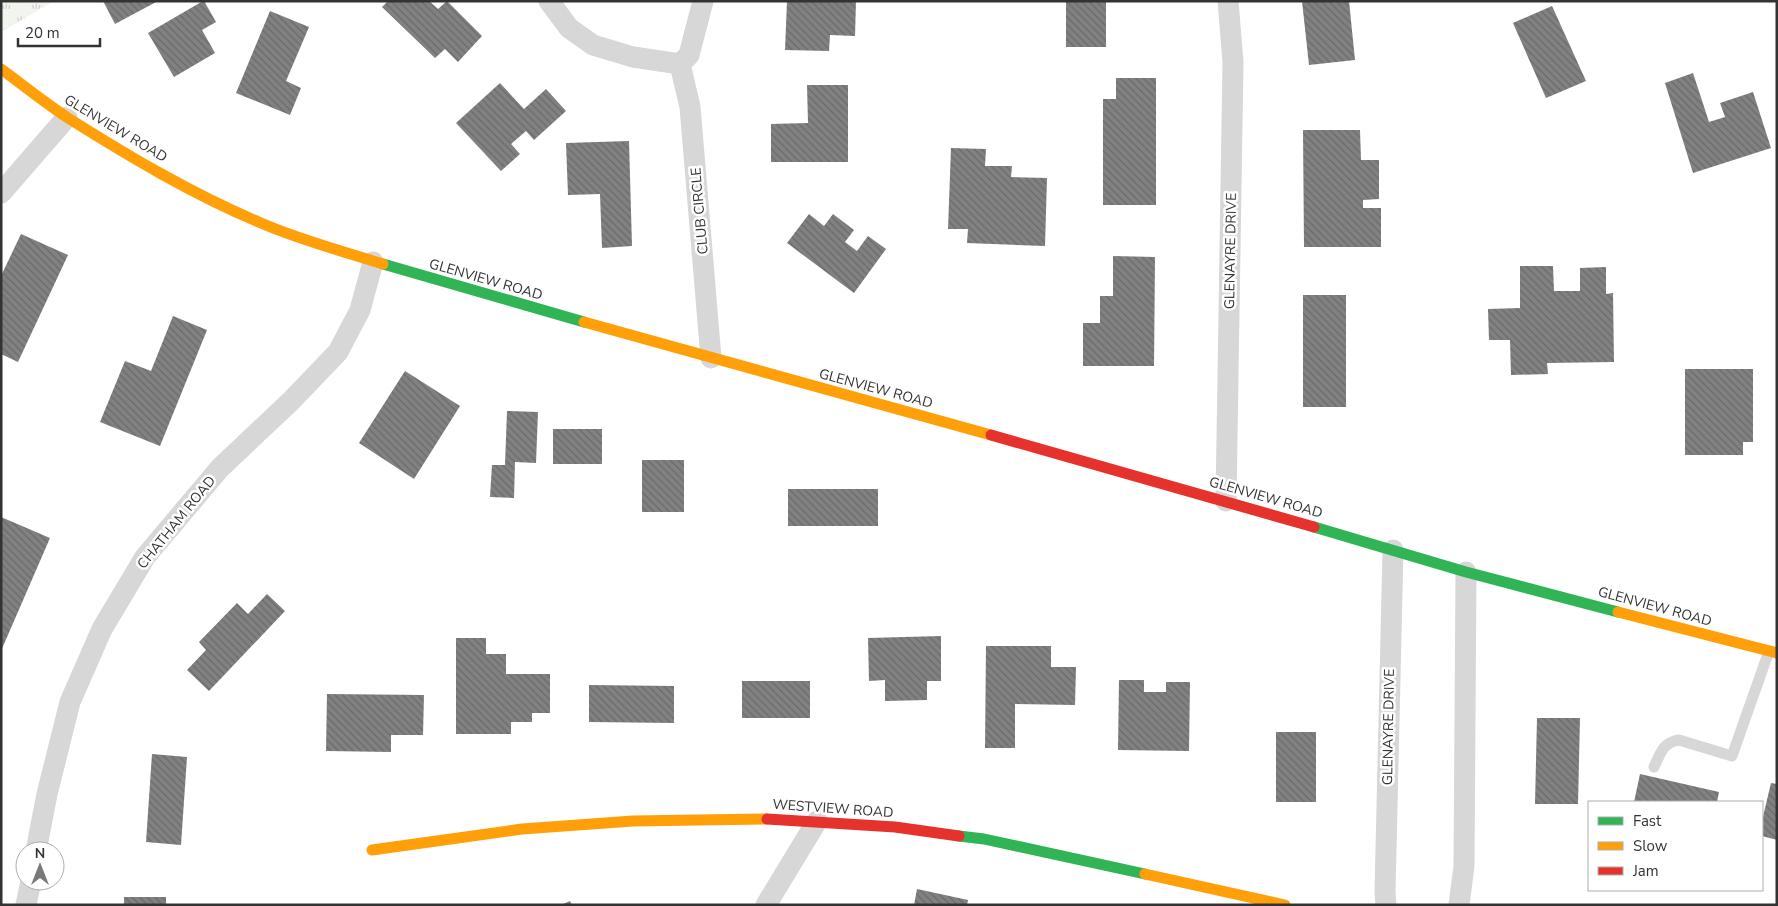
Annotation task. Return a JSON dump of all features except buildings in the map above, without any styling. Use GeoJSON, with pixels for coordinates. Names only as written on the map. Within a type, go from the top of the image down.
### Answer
{"type":"FeatureCollection","features":[{"type":"Feature","properties":{"kind":"main road","name":"GLENVIEW ROAD"},"geometry":{"type":"LineString","coordinates":[[1,69],[66,117],[202,195],[261,223],[373,262],[711,358],[1226,500],[1466,572],[1773,652]]}},
{"type":"Feature","properties":{"kind":"main road","name":"WESTVIEW ROAD"},"geometry":{"type":"LineString","coordinates":[[372,850],[522,829],[640,820],[749,818],[817,821],[895,827],[984,839],[1286,905]]}},
{"type":"Feature","properties":{"kind":"street"},"geometry":{"type":"LineString","coordinates":[[549,1],[569,28],[592,45],[633,57],[680,64],[689,55],[703,1]]}},
{"type":"Feature","properties":{"kind":"street","name":"GLENAYRE DRIVE"},"geometry":{"type":"LineString","coordinates":[[1226,500],[1233,62],[1228,1]]}},
{"type":"Feature","properties":{"kind":"street","name":"CLUB CIRCLE"},"geometry":{"type":"LineString","coordinates":[[680,64],[690,107],[711,358]]}},
{"type":"Feature","properties":{"kind":"street"},"geometry":{"type":"LineString","coordinates":[[1,193],[66,117]]}},
{"type":"Feature","properties":{"kind":"street","name":"CHATHAM ROAD"},"geometry":{"type":"LineString","coordinates":[[38,841],[47,794],[70,702],[102,629],[145,557],[220,468],[291,401],[338,352],[360,310],[373,262]]}},
{"type":"Feature","properties":{"kind":"street","name":"GLENAYRE DRIVE"},"geometry":{"type":"LineString","coordinates":[[1386,905],[1392,550]]}},
{"type":"Feature","properties":{"kind":"street"},"geometry":{"type":"LineString","coordinates":[[1459,905],[1464,866],[1466,572]]}},
{"type":"Feature","properties":{"kind":"street"},"geometry":{"type":"LineString","coordinates":[[766,905],[817,821]]}},
{"type":"Feature","properties":{"kind":"street"},"geometry":{"type":"LineString","coordinates":[[26,905],[29,891]]}},
{"type":"Feature","properties":{"kind":"lane"},"geometry":{"type":"LineString","coordinates":[[1654,767],[1665,745],[1671,741],[1679,740],[1732,756],[1773,652]]}},
{"type":"Feature","properties":{"kind":"green space"},"geometry":{"type":"Polygon","coordinates":[[[1,1],[54,1],[1,32],[1,1]]]}},
{"type":"Feature","properties":{"kind":"traffic: fast"},"geometry":{"type":"LineString","coordinates":[[383,264],[584,322]]}},
{"type":"Feature","properties":{"kind":"traffic: fast"},"geometry":{"type":"LineString","coordinates":[[1314,527],[1466,572],[1618,612]]}},
{"type":"Feature","properties":{"kind":"traffic: fast"},"geometry":{"type":"LineString","coordinates":[[959,836],[984,839],[1145,874]]}},
{"type":"Feature","properties":{"kind":"traffic: slow"},"geometry":{"type":"LineString","coordinates":[[1,69],[68,118],[187,188],[236,212],[291,235],[383,264]]}},
{"type":"Feature","properties":{"kind":"traffic: slow"},"geometry":{"type":"LineString","coordinates":[[584,322],[991,435]]}},
{"type":"Feature","properties":{"kind":"traffic: slow"},"geometry":{"type":"LineString","coordinates":[[1618,612],[1777,653]]}},
{"type":"Feature","properties":{"kind":"traffic: slow"},"geometry":{"type":"LineString","coordinates":[[372,850],[522,829],[633,821],[767,819]]}},
{"type":"Feature","properties":{"kind":"traffic: slow"},"geometry":{"type":"LineString","coordinates":[[1145,874],[1285,905]]}},
{"type":"Feature","properties":{"kind":"traffic: jam"},"geometry":{"type":"LineString","coordinates":[[991,435],[1314,527]]}},
{"type":"Feature","properties":{"kind":"traffic: jam"},"geometry":{"type":"LineString","coordinates":[[767,819],[895,827],[959,836]]}}]}
